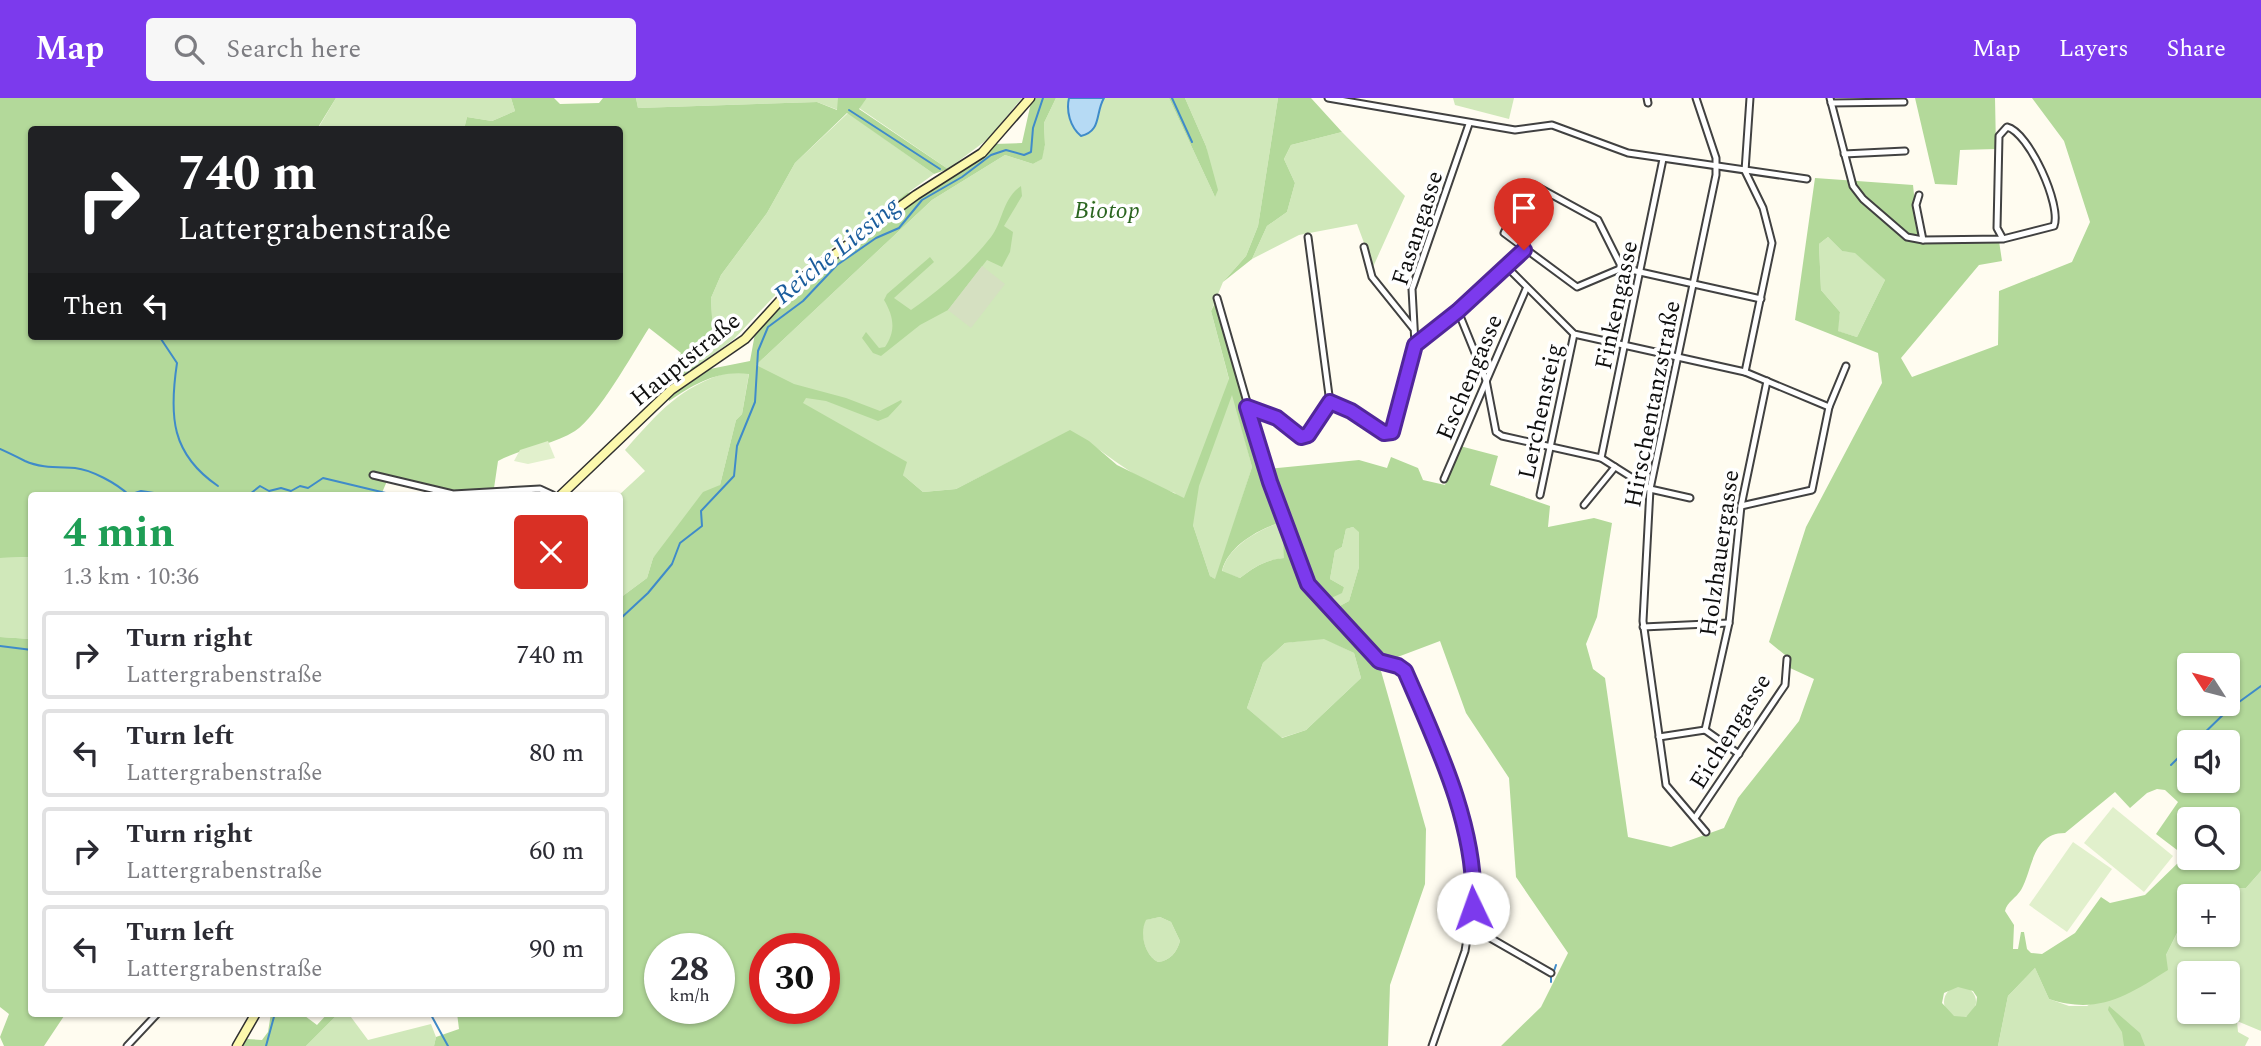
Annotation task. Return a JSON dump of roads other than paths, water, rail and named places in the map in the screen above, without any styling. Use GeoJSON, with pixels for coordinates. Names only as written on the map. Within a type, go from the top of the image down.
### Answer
{"type":"FeatureCollection","features":[{"type":"Feature","properties":{"kind":"main road","name":"Hauptstraße"},"geometry":{"type":"LineString","coordinates":[[564,492],[671,390],[745,339],[797,282],[916,195],[982,153],[1030,98]]}},
{"type":"Feature","properties":{"kind":"main road"},"geometry":{"type":"LineString","coordinates":[[237,1046],[254,1017]]}},
{"type":"Feature","properties":{"kind":"street","name":"Hirschentanzstraße"},"geometry":{"type":"LineString","coordinates":[[1696,98],[1716,158],[1716,167],[1650,489],[1643,627],[1666,785],[1706,832]]}},
{"type":"Feature","properties":{"kind":"street"},"geometry":{"type":"LineString","coordinates":[[1745,372],[1770,263],[1772,237],[1763,208],[1745,171],[1750,98]]}},
{"type":"Feature","properties":{"kind":"street"},"geometry":{"type":"LineString","coordinates":[[1328,99],[1515,130],[1552,124],[1628,153],[1807,178]]}},
{"type":"Feature","properties":{"kind":"street"},"geometry":{"type":"LineString","coordinates":[[1904,102],[1831,100],[1853,186],[1863,199],[1905,236],[1923,240],[2003,239],[2054,226],[2056,216],[2046,180],[2025,142],[2014,130],[2007,127],[1999,138],[1997,228],[2003,239]]}},
{"type":"Feature","properties":{"kind":"street","name":"Fasangasse"},"geometry":{"type":"LineString","coordinates":[[1415,345],[1412,289],[1469,124]]}},
{"type":"Feature","properties":{"kind":"street"},"geometry":{"type":"LineString","coordinates":[[1844,154],[1905,152]]}},
{"type":"Feature","properties":{"kind":"street","name":"Finkengasse"},"geometry":{"type":"LineString","coordinates":[[1601,458],[1642,273],[1663,159]]}},
{"type":"Feature","properties":{"kind":"street"},"geometry":{"type":"LineString","coordinates":[[1622,268],[1598,220],[1534,185],[1526,188],[1504,233],[1577,287],[1622,268],[1761,299]]}},
{"type":"Feature","properties":{"kind":"street"},"geometry":{"type":"LineString","coordinates":[[1919,195],[1916,205],[1923,240]]}},
{"type":"Feature","properties":{"kind":"street"},"geometry":{"type":"LineString","coordinates":[[1247,407],[1277,418],[1303,437],[1310,432],[1330,402],[1308,237]]}},
{"type":"Feature","properties":{"kind":"street"},"geometry":{"type":"LineString","coordinates":[[1364,247],[1372,277],[1413,328]]}},
{"type":"Feature","properties":{"kind":"street"},"geometry":{"type":"LineString","coordinates":[[1330,402],[1351,411],[1384,433],[1392,432],[1415,345],[1458,311],[1524,250]]}},
{"type":"Feature","properties":{"kind":"street"},"geometry":{"type":"LineString","coordinates":[[1507,267],[1526,289],[1574,334],[1745,372],[1829,407]]}},
{"type":"Feature","properties":{"kind":"street","name":"Eschengasse"},"geometry":{"type":"LineString","coordinates":[[1444,479],[1526,289]]}},
{"type":"Feature","properties":{"kind":"street"},"geometry":{"type":"LineString","coordinates":[[1217,298],[1270,482],[1308,584],[1379,661],[1398,666],[1405,671],[1454,786],[1470,865],[1473,908],[1470,929],[1432,1046]]}},
{"type":"Feature","properties":{"kind":"street"},"geometry":{"type":"LineString","coordinates":[[1458,311],[1486,380],[1496,432],[1601,458],[1650,489],[1690,498]]}},
{"type":"Feature","properties":{"kind":"street","name":"Lerchensteig"},"geometry":{"type":"LineString","coordinates":[[1540,495],[1574,334]]}},
{"type":"Feature","properties":{"kind":"street"},"geometry":{"type":"LineString","coordinates":[[1741,506],[1812,490],[1829,407],[1846,366]]}},
{"type":"Feature","properties":{"kind":"street","name":"Holzhauergasse"},"geometry":{"type":"LineString","coordinates":[[1705,730],[1729,622],[1741,506],[1767,381]]}},
{"type":"Feature","properties":{"kind":"street"},"geometry":{"type":"LineString","coordinates":[[1584,505],[1615,467]]}},
{"type":"Feature","properties":{"kind":"street"},"geometry":{"type":"LineString","coordinates":[[373,475],[445,492]]}},
{"type":"Feature","properties":{"kind":"street"},"geometry":{"type":"LineString","coordinates":[[488,492],[540,489],[546,492]]}},
{"type":"Feature","properties":{"kind":"street"},"geometry":{"type":"LineString","coordinates":[[1643,627],[1729,622]]}},
{"type":"Feature","properties":{"kind":"street","name":"Eichengasse"},"geometry":{"type":"LineString","coordinates":[[1695,818],[1785,685],[1787,659]]}},
{"type":"Feature","properties":{"kind":"street"},"geometry":{"type":"LineString","coordinates":[[1658,737],[1705,730],[1739,754]]}},
{"type":"Feature","properties":{"kind":"street"},"geometry":{"type":"LineString","coordinates":[[1473,908],[1482,933]]}},
{"type":"Feature","properties":{"kind":"street"},"geometry":{"type":"LineString","coordinates":[[1470,929],[1482,933],[1551,973]]}},
{"type":"Feature","properties":{"kind":"street"},"geometry":{"type":"LineString","coordinates":[[127,1046],[154,1017]]}},
{"type":"Feature","properties":{"kind":"water"},"geometry":{"type":"Polygon","coordinates":[[[1069,98],[1104,98],[1095,126],[1088,134],[1081,136],[1072,123],[1069,98]]]}},
{"type":"Feature","properties":{"kind":"waterway","name":"Reiche Liesing"},"geometry":{"type":"LineString","coordinates":[[623,616],[648,593],[672,564],[680,543],[702,526],[701,511],[734,476],[737,446],[755,402],[758,351],[768,327],[803,301],[837,265],[876,238],[899,228],[922,200],[962,177],[991,155],[1006,150],[1024,155],[1031,152],[1033,128],[1043,98]]}},
{"type":"Feature","properties":{"kind":"waterway"},"geometry":{"type":"LineString","coordinates":[[1172,98],[1192,142]]}},
{"type":"Feature","properties":{"kind":"waterway"},"geometry":{"type":"LineString","coordinates":[[849,110],[940,169]]}},
{"type":"Feature","properties":{"kind":"waterway"},"geometry":{"type":"LineString","coordinates":[[162,340],[177,363],[174,417],[182,447],[202,474],[218,486]]}},
{"type":"Feature","properties":{"kind":"waterway"},"geometry":{"type":"LineString","coordinates":[[0,449],[37,465],[89,471],[125,492]]}},
{"type":"Feature","properties":{"kind":"waterway"},"geometry":{"type":"LineString","coordinates":[[252,492],[260,486],[269,491],[281,488],[291,491],[300,486],[308,488],[323,478],[381,492]]}},
{"type":"Feature","properties":{"kind":"waterway"},"geometry":{"type":"LineString","coordinates":[[138,492],[148,492]]}},
{"type":"Feature","properties":{"kind":"waterway"},"geometry":{"type":"LineString","coordinates":[[0,646],[28,650]]}},
{"type":"Feature","properties":{"kind":"waterway"},"geometry":{"type":"LineString","coordinates":[[2207,730],[2228,710],[2261,686]]}},
{"type":"Feature","properties":{"kind":"waterway"},"geometry":{"type":"LineString","coordinates":[[2171,765],[2177,759]]}},
{"type":"Feature","properties":{"kind":"waterway"},"geometry":{"type":"LineString","coordinates":[[1554,971],[1556,965]]}},
{"type":"Feature","properties":{"kind":"waterway"},"geometry":{"type":"LineString","coordinates":[[1551,977],[1551,982]]}},
{"type":"Feature","properties":{"kind":"waterway","name":"Reiche Liesing"},"geometry":{"type":"LineString","coordinates":[[266,1046],[274,1017]]}},
{"type":"Feature","properties":{"kind":"waterway"},"geometry":{"type":"LineString","coordinates":[[432,1017],[448,1046]]}},
{"type":"Feature","properties":{"kind":"park label","name":"Biotop"},"geometry":{"type":"Point","coordinates":[1107,210]}}]}
